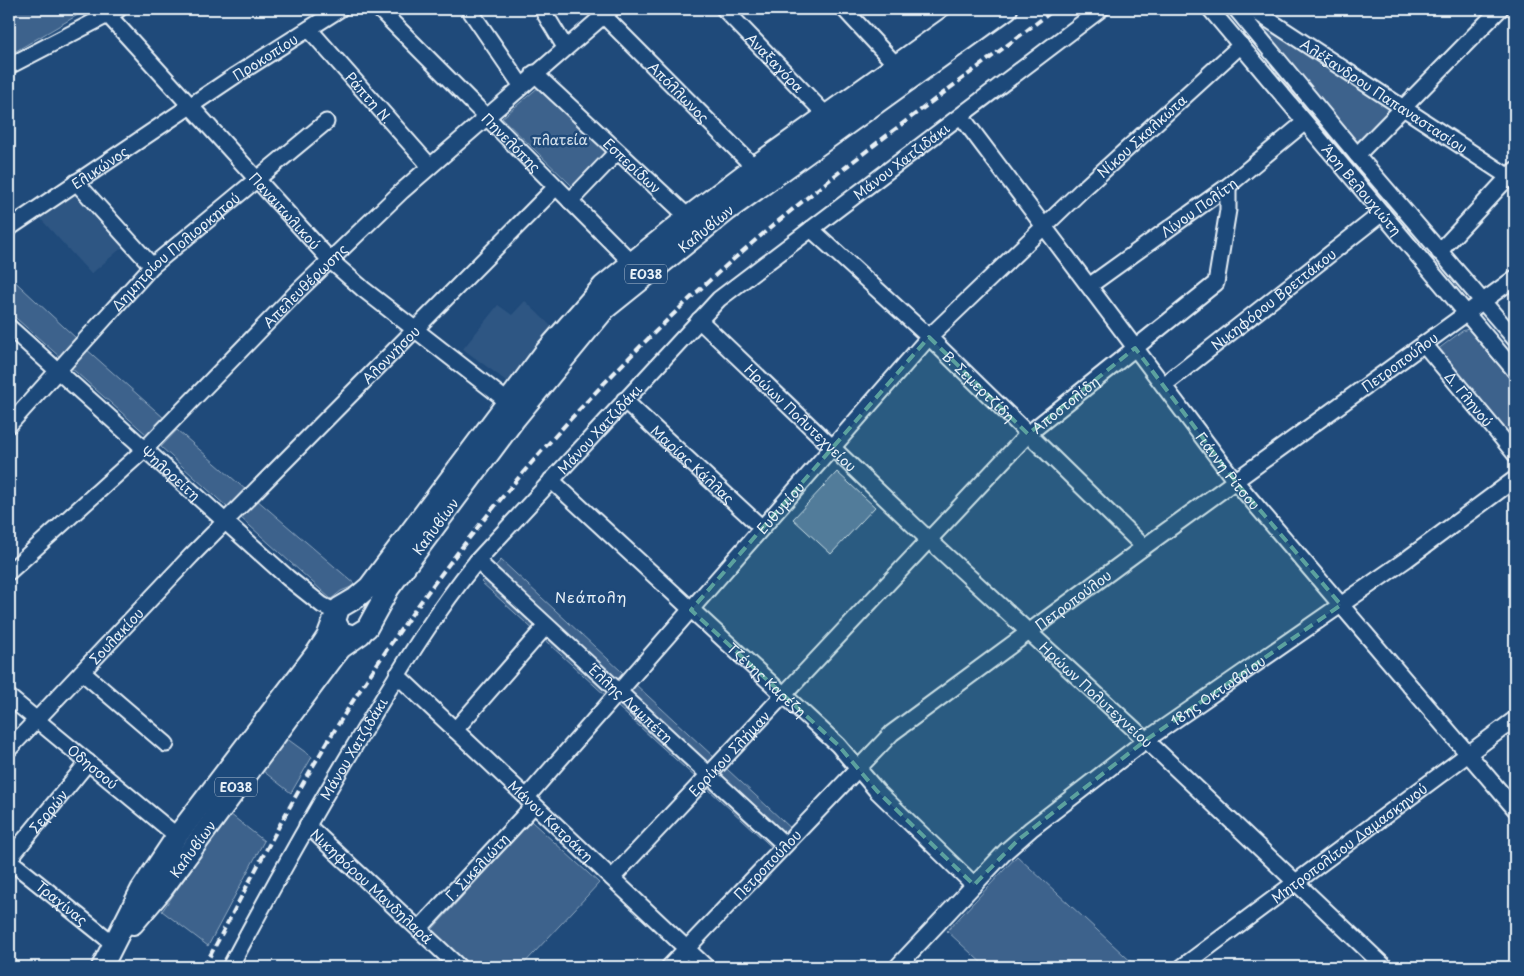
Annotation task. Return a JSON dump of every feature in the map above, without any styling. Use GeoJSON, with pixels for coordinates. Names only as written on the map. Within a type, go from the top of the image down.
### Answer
{"type":"FeatureCollection","features":[{"type":"Feature","properties":{"kind":"main road","name":"Καλυβίων"},"geometry":{"type":"LineString","coordinates":[[114,945],[161,891],[333,658],[346,644],[365,629],[389,588],[547,378],[638,269],[688,217],[754,167],[975,9]]}},
{"type":"Feature","properties":{"kind":"main road","name":"Καλυβίων"},"geometry":{"type":"LineString","coordinates":[[102,967],[141,890],[177,836],[317,652],[327,637],[340,610],[369,587],[507,401],[568,323],[603,286],[638,269],[728,210],[1007,9]]}},
{"type":"Feature","properties":{"kind":"main road"},"geometry":{"type":"LineString","coordinates":[[358,602],[364,606],[368,612],[365,629],[354,636],[342,633],[336,626],[340,610],[358,602]]}},
{"type":"Feature","properties":{"kind":"street","name":"Προκοπίου"},"geometry":{"type":"LineString","coordinates":[[190,106],[340,9]]}},
{"type":"Feature","properties":{"kind":"street","name":"Πηνελόπης"},"geometry":{"type":"LineString","coordinates":[[379,9],[638,269]]}},
{"type":"Feature","properties":{"kind":"street"},"geometry":{"type":"LineString","coordinates":[[469,9],[521,84]]}},
{"type":"Feature","properties":{"kind":"street"},"geometry":{"type":"LineString","coordinates":[[542,9],[565,47]]}},
{"type":"Feature","properties":{"kind":"street","name":"Αναξαγόρα"},"geometry":{"type":"LineString","coordinates":[[724,9],[826,115]]}},
{"type":"Feature","properties":{"kind":"street"},"geometry":{"type":"LineString","coordinates":[[844,9],[896,66]]}},
{"type":"Feature","properties":{"kind":"street","name":"Μάνου Χατζιδάκι"},"geometry":{"type":"LineString","coordinates":[[230,967],[307,824],[397,675],[445,602],[477,561],[719,299],[1100,9]]}},
{"type":"Feature","properties":{"kind":"street","name":"Άρη Βελουχιώτη"},"geometry":{"type":"LineString","coordinates":[[1210,9],[1515,371]]}},
{"type":"Feature","properties":{"kind":"street","name":"Άρη Βελουχιώτη"},"geometry":{"type":"LineString","coordinates":[[1236,9],[1439,252],[1515,339]]}},
{"type":"Feature","properties":{"kind":"street","name":"Αλέξανδρου Παπαναστασίου"},"geometry":{"type":"LineString","coordinates":[[1252,9],[1275,13],[1405,108],[1513,176]]}},
{"type":"Feature","properties":{"kind":"street"},"geometry":{"type":"LineString","coordinates":[[1357,155],[1500,9]]}},
{"type":"Feature","properties":{"kind":"street"},"geometry":{"type":"LineString","coordinates":[[9,66],[113,12]]}},
{"type":"Feature","properties":{"kind":"street","name":"Παναιτωλικού"},"geometry":{"type":"LineString","coordinates":[[113,12],[190,106],[330,260],[507,401]]}},
{"type":"Feature","properties":{"kind":"street","name":"Απελευθέρωσης"},"geometry":{"type":"LineString","coordinates":[[9,572],[145,449],[330,260],[429,166],[521,84],[607,12]]}},
{"type":"Feature","properties":{"kind":"street","name":"Απόλλωνος"},"geometry":{"type":"LineString","coordinates":[[607,12],[754,167]]}},
{"type":"Feature","properties":{"kind":"street","name":"Ράπτη Ν."},"geometry":{"type":"LineString","coordinates":[[309,29],[429,166]]}},
{"type":"Feature","properties":{"kind":"street","name":"Νίκου Σκαλκώτα"},"geometry":{"type":"LineString","coordinates":[[1044,227],[1241,45]]}},
{"type":"Feature","properties":{"kind":"street","name":"Εσπερίδων"},"geometry":{"type":"LineString","coordinates":[[534,73],[688,217]]}},
{"type":"Feature","properties":{"kind":"street","name":"Ελικώνος"},"geometry":{"type":"LineString","coordinates":[[9,228],[190,106]]}},
{"type":"Feature","properties":{"kind":"street","name":"Γιάννη Ρίτσου"},"geometry":{"type":"LineString","coordinates":[[961,116],[1236,482],[1515,809]]}},
{"type":"Feature","properties":{"kind":"street","name":"Δημητρίου Πολιορκητού"},"geometry":{"type":"LineString","coordinates":[[9,425],[152,266],[326,122]]}},
{"type":"Feature","properties":{"kind":"street","name":"Λίνου Πολίτη"},"geometry":{"type":"LineString","coordinates":[[1089,286],[1228,186],[1305,122]]}},
{"type":"Feature","properties":{"kind":"street"},"geometry":{"type":"LineString","coordinates":[[570,201],[617,152]]}},
{"type":"Feature","properties":{"kind":"street"},"geometry":{"type":"LineString","coordinates":[[1439,252],[1513,176]]}},
{"type":"Feature","properties":{"kind":"street"},"geometry":{"type":"LineString","coordinates":[[76,182],[152,266]]}},
{"type":"Feature","properties":{"kind":"street","name":"Αποστολίδη"},"geometry":{"type":"LineString","coordinates":[[928,539],[1028,434],[1216,283],[1228,210],[1228,186]]}},
{"type":"Feature","properties":{"kind":"street","name":"Αλοννήσου"},"geometry":{"type":"LineString","coordinates":[[225,522],[556,187]]}},
{"type":"Feature","properties":{"kind":"street","name":"Νικηφόρου Βρεττάκου"},"geometry":{"type":"LineString","coordinates":[[1164,385],[1382,213]]}},
{"type":"Feature","properties":{"kind":"street","name":"Ευθυμίου"},"geometry":{"type":"LineString","coordinates":[[530,801],[620,691],[832,446],[930,337],[1044,227]]}},
{"type":"Feature","properties":{"kind":"street","name":"Β. Σεμερτζίδη"},"geometry":{"type":"LineString","coordinates":[[811,229],[930,337],[1144,547]]}},
{"type":"Feature","properties":{"kind":"street","name":"Πετροπούλου"},"geometry":{"type":"LineString","coordinates":[[668,967],[858,768],[905,723],[1515,278]]}},
{"type":"Feature","properties":{"kind":"street","name":"Ηρώων Πολυτεχνείου"},"geometry":{"type":"LineString","coordinates":[[699,320],[928,539],[1146,740],[1385,967]]}},
{"type":"Feature","properties":{"kind":"street","name":"Ψηλορείτη"},"geometry":{"type":"LineString","coordinates":[[9,327],[312,598],[340,610]]}},
{"type":"Feature","properties":{"kind":"street","name":"Δ. Γληνού"},"geometry":{"type":"LineString","coordinates":[[1424,344],[1515,454]]}},
{"type":"Feature","properties":{"kind":"street","name":"Μαρίας Κάλλας"},"geometry":{"type":"LineString","coordinates":[[624,400],[762,528]]}},
{"type":"Feature","properties":{"kind":"street","name":"18ης Οκτωβρίου"},"geometry":{"type":"LineString","coordinates":[[897,967],[1018,840],[1146,740],[1341,605],[1515,479]]}},
{"type":"Feature","properties":{"kind":"street","name":"Τζένης Καρέζη"},"geometry":{"type":"LineString","coordinates":[[551,480],[838,745],[877,791],[974,885]]}},
{"type":"Feature","properties":{"kind":"street","name":"Σουλακίου"},"geometry":{"type":"LineString","coordinates":[[9,749],[225,522]]}},
{"type":"Feature","properties":{"kind":"street","name":"Ερρίκου Σλήμαν"},"geometry":{"type":"LineString","coordinates":[[612,878],[928,539]]}},
{"type":"Feature","properties":{"kind":"street","name":"Έλλης Λαμπέτη"},"geometry":{"type":"LineString","coordinates":[[477,561],[786,845]]}},
{"type":"Feature","properties":{"kind":"street"},"geometry":{"type":"LineString","coordinates":[[455,730],[546,626]]}},
{"type":"Feature","properties":{"kind":"street"},"geometry":{"type":"LineString","coordinates":[[82,672],[166,744]]}},
{"type":"Feature","properties":{"kind":"street","name":"Μάνου Κατράκη"},"geometry":{"type":"LineString","coordinates":[[397,675],[706,967]]}},
{"type":"Feature","properties":{"kind":"street","name":"Οδησσού"},"geometry":{"type":"LineString","coordinates":[[9,697],[177,836]]}},
{"type":"Feature","properties":{"kind":"street","name":"Μητροπολίτου Δαμασκηνού"},"geometry":{"type":"LineString","coordinates":[[1182,967],[1515,719]]}},
{"type":"Feature","properties":{"kind":"street","name":"Σερρών"},"geometry":{"type":"LineString","coordinates":[[9,859],[88,762]]}},
{"type":"Feature","properties":{"kind":"street","name":"Γ. Σικελιώτη"},"geometry":{"type":"LineString","coordinates":[[419,929],[530,801]]}},
{"type":"Feature","properties":{"kind":"street","name":"Νικηφόρου Μανδηλαρά"},"geometry":{"type":"LineString","coordinates":[[307,824],[459,967]]}},
{"type":"Feature","properties":{"kind":"street","name":"Τραχίνας"},"geometry":{"type":"LineString","coordinates":[[9,859],[114,945]]}},
{"type":"Feature","properties":{"kind":"highlighted area"},"geometry":{"type":"Polygon","coordinates":[[[929,337],[1028,434],[1135,348],[1236,482],[1341,605],[1146,740],[1018,840],[974,885],[877,791],[838,745],[691,610],[929,337]]]}},
{"type":"Feature","properties":{"kind":"shaded area"},"geometry":{"type":"Polygon","coordinates":[[[75,191],[125,245],[91,274],[39,217],[75,191]]]}},
{"type":"Feature","properties":{"kind":"shaded area"},"geometry":{"type":"Polygon","coordinates":[[[525,301],[553,328],[509,383],[463,349],[498,305],[512,315],[525,301]]]}},
{"type":"Feature","properties":{"kind":"green space"},"geometry":{"type":"Polygon","coordinates":[[[9,9],[88,9],[9,55],[9,9]]]}},
{"type":"Feature","properties":{"kind":"green space"},"geometry":{"type":"Polygon","coordinates":[[[1268,26],[1395,109],[1360,147],[1265,34],[1265,29],[1268,26]]]}},
{"type":"Feature","properties":{"kind":"green space","name":"πλατεία"},"geometry":{"type":"Polygon","coordinates":[[[540,86],[610,150],[573,187],[502,118],[540,86]]]}},
{"type":"Feature","properties":{"kind":"green space"},"geometry":{"type":"Polygon","coordinates":[[[9,276],[77,339],[61,358],[9,312],[9,276]]]}},
{"type":"Feature","properties":{"kind":"green space"},"geometry":{"type":"Polygon","coordinates":[[[1468,329],[1515,385],[1515,445],[1437,350],[1462,331],[1468,329]]]}},
{"type":"Feature","properties":{"kind":"green space"},"geometry":{"type":"Polygon","coordinates":[[[85,348],[164,418],[147,435],[69,366],[85,348]]]}},
{"type":"Feature","properties":{"kind":"green space"},"geometry":{"type":"Polygon","coordinates":[[[177,430],[246,490],[228,508],[161,447],[177,430]]]}},
{"type":"Feature","properties":{"kind":"green space"},"geometry":{"type":"Polygon","coordinates":[[[256,499],[356,585],[341,591],[331,599],[240,517],[256,499]]]}},
{"type":"Feature","properties":{"kind":"green space"},"geometry":{"type":"Polygon","coordinates":[[[501,560],[795,832],[776,851],[481,582],[501,560]]]}},
{"type":"Feature","properties":{"kind":"green space"},"geometry":{"type":"Polygon","coordinates":[[[286,738],[312,757],[291,793],[263,771],[286,738]]]}},
{"type":"Feature","properties":{"kind":"green space"},"geometry":{"type":"Polygon","coordinates":[[[230,814],[264,841],[208,946],[162,911],[230,814]]]}},
{"type":"Feature","properties":{"kind":"green space"},"geometry":{"type":"Polygon","coordinates":[[[531,821],[599,883],[521,967],[469,967],[430,932],[531,821]]]}},
{"type":"Feature","properties":{"kind":"green space"},"geometry":{"type":"Polygon","coordinates":[[[1017,856],[1137,967],[986,967],[947,931],[1017,856]]]}},
{"type":"Feature","properties":{"kind":"building"},"geometry":{"type":"Polygon","coordinates":[[[837,472],[875,507],[831,554],[793,519],[837,472]]]}},
{"type":"Feature","properties":{"kind":"railway"},"geometry":{"type":"LineString","coordinates":[[204,967],[301,787],[374,668],[457,553],[548,444],[596,391],[646,341],[739,254],[873,146],[1055,9]]}},
{"type":"Feature","properties":{"kind":"district","name":"Νεάπολη"},"geometry":{"type":"Point","coordinates":[591,596]}}]}
